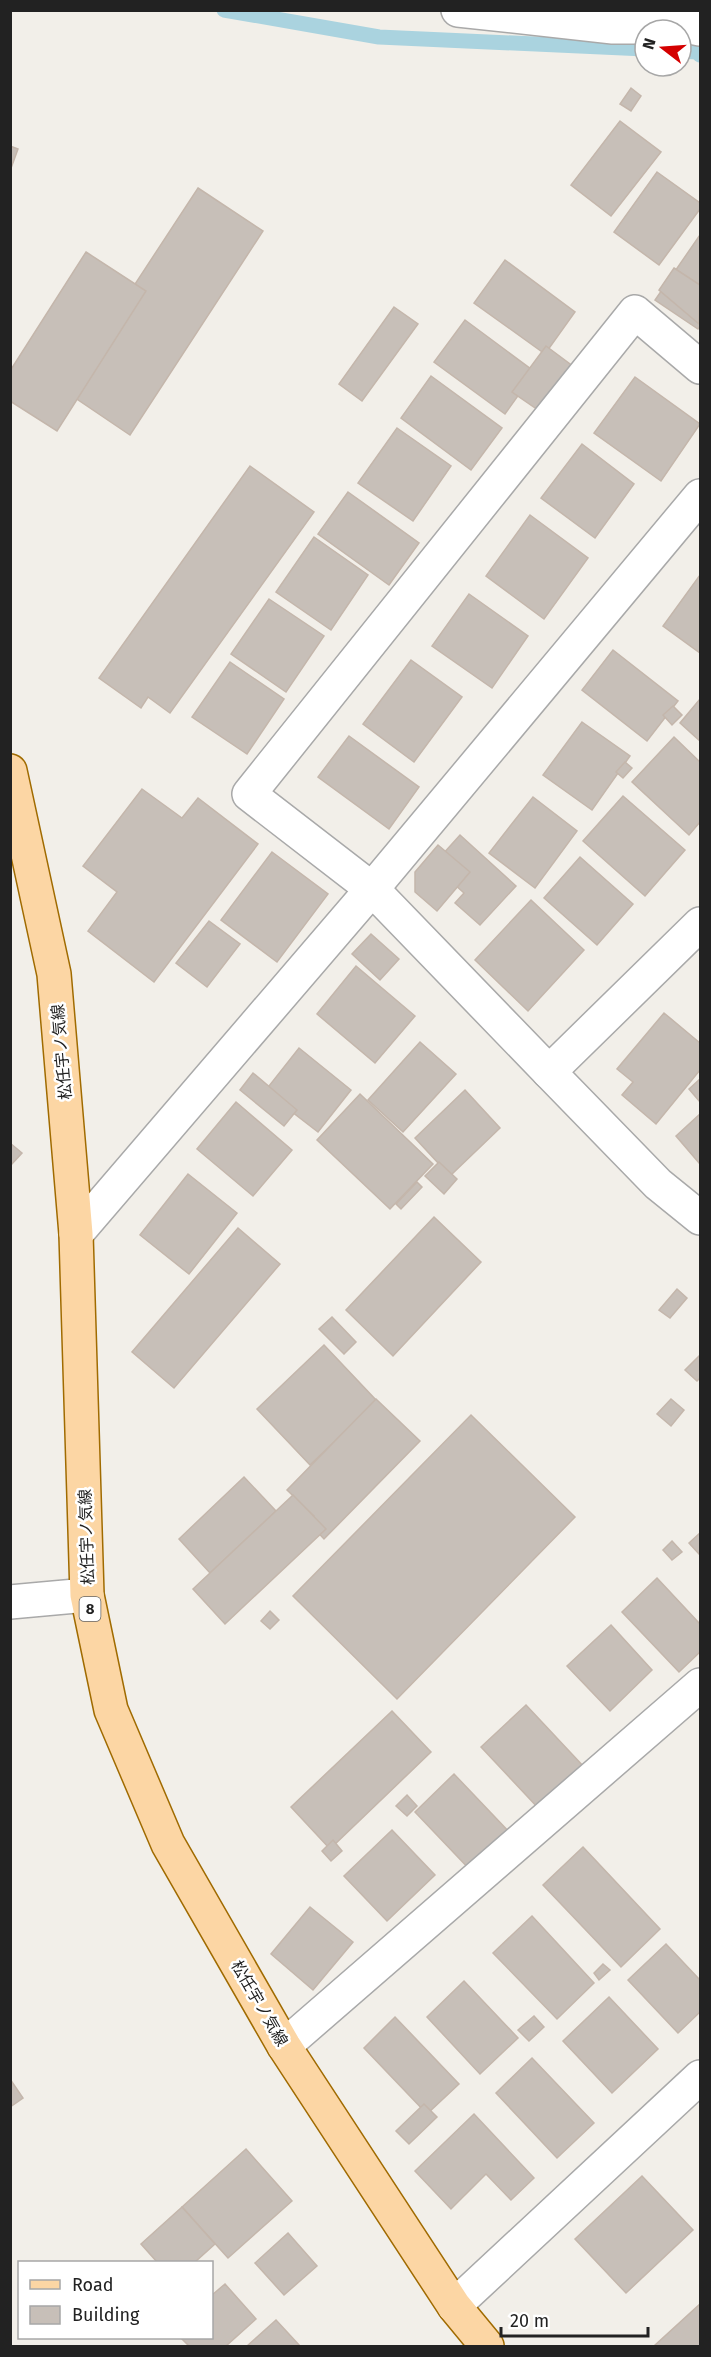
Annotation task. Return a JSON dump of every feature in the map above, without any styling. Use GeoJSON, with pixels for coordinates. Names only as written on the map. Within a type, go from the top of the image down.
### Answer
{"type":"FeatureCollection","features":[{"type":"Feature","properties":{"kind":"main road","name":"松任宇ノ気線"},"geometry":{"type":"LineString","coordinates":[[10,771],[54,974],[76,1234],[87,1595],[111,1710],[168,1844],[284,2046],[454,2306],[487,2346]]}},
{"type":"Feature","properties":{"kind":"street"},"geometry":{"type":"LineString","coordinates":[[458,10],[613,27],[700,29]]}},
{"type":"Feature","properties":{"kind":"street"},"geometry":{"type":"LineString","coordinates":[[700,367],[635,312],[249,794],[372,889],[658,1184],[700,1218]]}},
{"type":"Feature","properties":{"kind":"street"},"geometry":{"type":"LineString","coordinates":[[76,1234],[372,889],[700,496]]}},
{"type":"Feature","properties":{"kind":"street"},"geometry":{"type":"LineString","coordinates":[[549,1072],[700,924]]}},
{"type":"Feature","properties":{"kind":"street"},"geometry":{"type":"LineString","coordinates":[[10,1602],[87,1595]]}},
{"type":"Feature","properties":{"kind":"street"},"geometry":{"type":"LineString","coordinates":[[284,2046],[700,1685]]}},
{"type":"Feature","properties":{"kind":"street"},"geometry":{"type":"LineString","coordinates":[[454,2306],[700,2077]]}},
{"type":"Feature","properties":{"kind":"building"},"geometry":{"type":"Polygon","coordinates":[[[631,88],[641,96],[631,111],[620,104],[631,88]]]}},
{"type":"Feature","properties":{"kind":"building"},"geometry":{"type":"Polygon","coordinates":[[[620,121],[661,152],[611,216],[571,185],[620,121]]]}},
{"type":"Feature","properties":{"kind":"building"},"geometry":{"type":"Polygon","coordinates":[[[10,146],[18,149],[10,171],[10,146]]]}},
{"type":"Feature","properties":{"kind":"building"},"geometry":{"type":"Polygon","coordinates":[[[657,172],[700,203],[700,209],[659,265],[614,232],[657,172]]]}},
{"type":"Feature","properties":{"kind":"building"},"geometry":{"type":"Polygon","coordinates":[[[198,188],[263,231],[130,435],[65,391],[198,188]]]}},
{"type":"Feature","properties":{"kind":"building"},"geometry":{"type":"Polygon","coordinates":[[[700,235],[700,326],[698,329],[655,300],[700,235]]]}},
{"type":"Feature","properties":{"kind":"building"},"geometry":{"type":"Polygon","coordinates":[[[86,252],[146,291],[57,431],[10,401],[10,371],[86,252]]]}},
{"type":"Feature","properties":{"kind":"building"},"geometry":{"type":"Polygon","coordinates":[[[505,260],[575,312],[545,354],[474,303],[505,260]]]}},
{"type":"Feature","properties":{"kind":"building"},"geometry":{"type":"Polygon","coordinates":[[[674,268],[700,285],[699,324],[659,290],[674,268]]]}},
{"type":"Feature","properties":{"kind":"building"},"geometry":{"type":"Polygon","coordinates":[[[394,307],[418,324],[362,401],[339,384],[394,307]]]}},
{"type":"Feature","properties":{"kind":"building"},"geometry":{"type":"Polygon","coordinates":[[[465,320],[535,372],[505,414],[434,362],[465,320]]]}},
{"type":"Feature","properties":{"kind":"building"},"geometry":{"type":"Polygon","coordinates":[[[546,346],[574,367],[541,412],[512,392],[546,346]]]}},
{"type":"Feature","properties":{"kind":"building"},"geometry":{"type":"Polygon","coordinates":[[[431,376],[502,428],[471,470],[401,418],[431,376]]]}},
{"type":"Feature","properties":{"kind":"building"},"geometry":{"type":"Polygon","coordinates":[[[635,377],[700,424],[661,481],[594,433],[635,377]]]}},
{"type":"Feature","properties":{"kind":"building"},"geometry":{"type":"Polygon","coordinates":[[[397,428],[451,466],[413,521],[358,483],[397,428]]]}},
{"type":"Feature","properties":{"kind":"building"},"geometry":{"type":"Polygon","coordinates":[[[582,444],[634,484],[595,538],[541,498],[582,444]]]}},
{"type":"Feature","properties":{"kind":"building"},"geometry":{"type":"Polygon","coordinates":[[[250,466],[314,512],[170,713],[148,697],[141,708],[99,678],[250,466]]]}},
{"type":"Feature","properties":{"kind":"building"},"geometry":{"type":"Polygon","coordinates":[[[348,492],[419,543],[389,585],[318,534],[348,492]]]}},
{"type":"Feature","properties":{"kind":"building"},"geometry":{"type":"Polygon","coordinates":[[[530,515],[588,558],[544,619],[486,576],[530,515]]]}},
{"type":"Feature","properties":{"kind":"building"},"geometry":{"type":"Polygon","coordinates":[[[314,537],[368,575],[331,630],[276,592],[314,537]]]}},
{"type":"Feature","properties":{"kind":"building"},"geometry":{"type":"Polygon","coordinates":[[[700,575],[700,653],[663,626],[700,575]]]}},
{"type":"Feature","properties":{"kind":"building"},"geometry":{"type":"Polygon","coordinates":[[[469,594],[528,636],[492,688],[432,646],[469,594]]]}},
{"type":"Feature","properties":{"kind":"building"},"geometry":{"type":"Polygon","coordinates":[[[269,599],[324,636],[286,692],[231,654],[269,599]]]}},
{"type":"Feature","properties":{"kind":"building"},"geometry":{"type":"Polygon","coordinates":[[[613,650],[678,701],[647,741],[582,690],[613,650]]]}},
{"type":"Feature","properties":{"kind":"building"},"geometry":{"type":"Polygon","coordinates":[[[411,660],[462,697],[414,762],[363,724],[411,660]]]}},
{"type":"Feature","properties":{"kind":"building"},"geometry":{"type":"Polygon","coordinates":[[[230,662],[284,699],[247,754],[192,717],[230,662]]]}},
{"type":"Feature","properties":{"kind":"building"},"geometry":{"type":"Polygon","coordinates":[[[700,699],[700,741],[680,723],[700,699]]]}},
{"type":"Feature","properties":{"kind":"building"},"geometry":{"type":"Polygon","coordinates":[[[673,706],[682,715],[672,725],[663,715],[673,706]]]}},
{"type":"Feature","properties":{"kind":"building"},"geometry":{"type":"Polygon","coordinates":[[[582,722],[630,756],[592,810],[543,775],[582,722]]]}},
{"type":"Feature","properties":{"kind":"building"},"geometry":{"type":"Polygon","coordinates":[[[349,736],[419,787],[389,829],[318,777],[349,736]]]}},
{"type":"Feature","properties":{"kind":"building"},"geometry":{"type":"Polygon","coordinates":[[[674,737],[700,762],[700,822],[689,835],[632,782],[674,737]]]}},
{"type":"Feature","properties":{"kind":"building"},"geometry":{"type":"Polygon","coordinates":[[[625,762],[632,768],[623,778],[616,772],[625,762]]]}},
{"type":"Feature","properties":{"kind":"building"},"geometry":{"type":"Polygon","coordinates":[[[142,789],[182,818],[198,798],[258,844],[154,982],[88,931],[117,892],[83,866],[142,789]]]}},
{"type":"Feature","properties":{"kind":"building"},"geometry":{"type":"Polygon","coordinates":[[[623,796],[685,850],[645,896],[583,841],[623,796]]]}},
{"type":"Feature","properties":{"kind":"building"},"geometry":{"type":"Polygon","coordinates":[[[533,797],[577,831],[535,888],[489,853],[533,797]]]}},
{"type":"Feature","properties":{"kind":"building"},"geometry":{"type":"Polygon","coordinates":[[[460,835],[516,886],[480,925],[455,903],[464,893],[433,865],[460,835]]]}},
{"type":"Feature","properties":{"kind":"building"},"geometry":{"type":"Polygon","coordinates":[[[438,845],[470,872],[437,911],[415,892],[415,872],[438,845]]]}},
{"type":"Feature","properties":{"kind":"building"},"geometry":{"type":"Polygon","coordinates":[[[272,852],[328,894],[277,962],[221,920],[272,852]]]}},
{"type":"Feature","properties":{"kind":"building"},"geometry":{"type":"Polygon","coordinates":[[[580,857],[633,904],[597,945],[544,898],[580,857]]]}},
{"type":"Feature","properties":{"kind":"building"},"geometry":{"type":"Polygon","coordinates":[[[531,900],[584,950],[528,1011],[475,960],[531,900]]]}},
{"type":"Feature","properties":{"kind":"building"},"geometry":{"type":"Polygon","coordinates":[[[209,921],[240,944],[207,987],[176,963],[209,921]]]}},
{"type":"Feature","properties":{"kind":"building"},"geometry":{"type":"Polygon","coordinates":[[[371,934],[399,959],[380,980],[352,954],[371,934]]]}},
{"type":"Feature","properties":{"kind":"building"},"geometry":{"type":"Polygon","coordinates":[[[356,966],[415,1016],[375,1063],[317,1014],[356,966]]]}},
{"type":"Feature","properties":{"kind":"building"},"geometry":{"type":"Polygon","coordinates":[[[664,1013],[700,1043],[700,1070],[656,1124],[622,1095],[633,1082],[617,1069],[664,1013]]]}},
{"type":"Feature","properties":{"kind":"building"},"geometry":{"type":"Polygon","coordinates":[[[420,1042],[456,1074],[403,1132],[368,1100],[420,1042]]]}},
{"type":"Feature","properties":{"kind":"building"},"geometry":{"type":"Polygon","coordinates":[[[299,1048],[351,1090],[318,1132],[265,1091],[299,1048]]]}},
{"type":"Feature","properties":{"kind":"building"},"geometry":{"type":"Polygon","coordinates":[[[253,1073],[297,1110],[284,1126],[240,1090],[253,1073]]]}},
{"type":"Feature","properties":{"kind":"building"},"geometry":{"type":"Polygon","coordinates":[[[700,1079],[700,1102],[689,1089],[700,1079]]]}},
{"type":"Feature","properties":{"kind":"building"},"geometry":{"type":"Polygon","coordinates":[[[465,1090],[500,1128],[450,1176],[415,1138],[465,1090]]]}},
{"type":"Feature","properties":{"kind":"building"},"geometry":{"type":"Polygon","coordinates":[[[360,1094],[433,1164],[390,1209],[317,1140],[360,1094]]]}},
{"type":"Feature","properties":{"kind":"building"},"geometry":{"type":"Polygon","coordinates":[[[236,1102],[292,1150],[253,1196],[197,1149],[236,1102]]]}},
{"type":"Feature","properties":{"kind":"building"},"geometry":{"type":"Polygon","coordinates":[[[700,1114],[700,1161],[699,1163],[676,1136],[700,1114]]]}},
{"type":"Feature","properties":{"kind":"building"},"geometry":{"type":"Polygon","coordinates":[[[10,1143],[22,1153],[10,1166],[10,1143]]]}},
{"type":"Feature","properties":{"kind":"building"},"geometry":{"type":"Polygon","coordinates":[[[439,1162],[457,1179],[444,1194],[425,1176],[439,1162]]]}},
{"type":"Feature","properties":{"kind":"building"},"geometry":{"type":"Polygon","coordinates":[[[188,1174],[237,1213],[189,1274],[140,1235],[188,1174]]]}},
{"type":"Feature","properties":{"kind":"building"},"geometry":{"type":"Polygon","coordinates":[[[417,1182],[422,1187],[401,1209],[396,1204],[417,1182]]]}},
{"type":"Feature","properties":{"kind":"building"},"geometry":{"type":"Polygon","coordinates":[[[434,1217],[481,1262],[393,1356],[346,1310],[434,1217]]]}},
{"type":"Feature","properties":{"kind":"building"},"geometry":{"type":"Polygon","coordinates":[[[238,1228],[280,1264],[174,1388],[132,1352],[238,1228]]]}},
{"type":"Feature","properties":{"kind":"building"},"geometry":{"type":"Polygon","coordinates":[[[677,1289],[687,1298],[670,1318],[659,1310],[677,1289]]]}},
{"type":"Feature","properties":{"kind":"building"},"geometry":{"type":"Polygon","coordinates":[[[332,1317],[356,1342],[344,1354],[319,1329],[332,1317]]]}},
{"type":"Feature","properties":{"kind":"building"},"geometry":{"type":"Polygon","coordinates":[[[324,1345],[377,1401],[310,1465],[257,1409],[324,1345]]]}},
{"type":"Feature","properties":{"kind":"building"},"geometry":{"type":"Polygon","coordinates":[[[700,1355],[700,1378],[697,1381],[685,1370],[700,1355]]]}},
{"type":"Feature","properties":{"kind":"building"},"geometry":{"type":"Polygon","coordinates":[[[376,1399],[420,1441],[324,1539],[308,1522],[314,1516],[287,1490],[376,1399]]]}},
{"type":"Feature","properties":{"kind":"building"},"geometry":{"type":"Polygon","coordinates":[[[671,1399],[684,1410],[671,1426],[657,1414],[671,1399]]]}},
{"type":"Feature","properties":{"kind":"building"},"geometry":{"type":"Polygon","coordinates":[[[471,1415],[575,1517],[397,1699],[293,1596],[471,1415]]]}},
{"type":"Feature","properties":{"kind":"building"},"geometry":{"type":"Polygon","coordinates":[[[244,1477],[276,1511],[210,1573],[179,1539],[244,1477]]]}},
{"type":"Feature","properties":{"kind":"building"},"geometry":{"type":"Polygon","coordinates":[[[293,1495],[326,1529],[225,1624],[193,1589],[293,1495]]]}},
{"type":"Feature","properties":{"kind":"building"},"geometry":{"type":"Polygon","coordinates":[[[700,1533],[700,1555],[689,1543],[700,1533]]]}},
{"type":"Feature","properties":{"kind":"building"},"geometry":{"type":"Polygon","coordinates":[[[672,1541],[682,1552],[672,1560],[663,1550],[672,1541]]]}},
{"type":"Feature","properties":{"kind":"building"},"geometry":{"type":"Polygon","coordinates":[[[657,1578],[700,1624],[700,1652],[679,1672],[622,1612],[657,1578]]]}},
{"type":"Feature","properties":{"kind":"building"},"geometry":{"type":"Polygon","coordinates":[[[270,1611],[279,1620],[270,1629],[261,1621],[270,1611]]]}},
{"type":"Feature","properties":{"kind":"building"},"geometry":{"type":"Polygon","coordinates":[[[611,1625],[652,1670],[610,1711],[567,1666],[611,1625]]]}},
{"type":"Feature","properties":{"kind":"building"},"geometry":{"type":"Polygon","coordinates":[[[526,1705],[585,1768],[540,1810],[481,1747],[526,1705]]]}},
{"type":"Feature","properties":{"kind":"building"},"geometry":{"type":"Polygon","coordinates":[[[392,1711],[431,1752],[330,1849],[291,1807],[392,1711]]]}},
{"type":"Feature","properties":{"kind":"building"},"geometry":{"type":"Polygon","coordinates":[[[454,1774],[512,1835],[473,1873],[415,1812],[454,1774]]]}},
{"type":"Feature","properties":{"kind":"building"},"geometry":{"type":"Polygon","coordinates":[[[407,1795],[417,1806],[407,1816],[396,1806],[407,1795]]]}},
{"type":"Feature","properties":{"kind":"building"},"geometry":{"type":"Polygon","coordinates":[[[392,1830],[435,1875],[387,1921],[344,1876],[392,1830]]]}},
{"type":"Feature","properties":{"kind":"building"},"geometry":{"type":"Polygon","coordinates":[[[333,1840],[342,1851],[331,1861],[322,1851],[333,1840]]]}},
{"type":"Feature","properties":{"kind":"building"},"geometry":{"type":"Polygon","coordinates":[[[583,1847],[660,1929],[621,1967],[543,1885],[583,1847]]]}},
{"type":"Feature","properties":{"kind":"building"},"geometry":{"type":"Polygon","coordinates":[[[310,1907],[353,1942],[313,1990],[271,1954],[310,1907]]]}},
{"type":"Feature","properties":{"kind":"building"},"geometry":{"type":"Polygon","coordinates":[[[532,1916],[594,1983],[557,2019],[493,1953],[532,1916]]]}},
{"type":"Feature","properties":{"kind":"building"},"geometry":{"type":"Polygon","coordinates":[[[666,1944],[700,1980],[700,2012],[678,2033],[628,1980],[666,1944]]]}},
{"type":"Feature","properties":{"kind":"building"},"geometry":{"type":"Polygon","coordinates":[[[603,1964],[610,1970],[599,1980],[594,1973],[603,1964]]]}},
{"type":"Feature","properties":{"kind":"building"},"geometry":{"type":"Polygon","coordinates":[[[464,1981],[518,2038],[480,2074],[427,2017],[464,1981]]]}},
{"type":"Feature","properties":{"kind":"building"},"geometry":{"type":"Polygon","coordinates":[[[609,1997],[658,2049],[612,2093],[563,2041],[609,1997]]]}},
{"type":"Feature","properties":{"kind":"building"},"geometry":{"type":"Polygon","coordinates":[[[534,2016],[544,2027],[529,2041],[518,2030],[534,2016]]]}},
{"type":"Feature","properties":{"kind":"building"},"geometry":{"type":"Polygon","coordinates":[[[395,2017],[459,2084],[427,2114],[364,2048],[395,2017]]]}},
{"type":"Feature","properties":{"kind":"building"},"geometry":{"type":"Polygon","coordinates":[[[532,2058],[594,2123],[557,2158],[496,2093],[532,2058]]]}},
{"type":"Feature","properties":{"kind":"building"},"geometry":{"type":"Polygon","coordinates":[[[10,2079],[23,2098],[10,2107],[10,2079]]]}},
{"type":"Feature","properties":{"kind":"building"},"geometry":{"type":"Polygon","coordinates":[[[424,2104],[437,2117],[409,2144],[396,2131],[424,2104]]]}},
{"type":"Feature","properties":{"kind":"building"},"geometry":{"type":"Polygon","coordinates":[[[474,2114],[534,2178],[511,2200],[486,2174],[451,2209],[415,2171],[474,2114]]]}},
{"type":"Feature","properties":{"kind":"building"},"geometry":{"type":"Polygon","coordinates":[[[246,2149],[292,2201],[228,2258],[182,2207],[246,2149]]]}},
{"type":"Feature","properties":{"kind":"building"},"geometry":{"type":"Polygon","coordinates":[[[642,2176],[693,2230],[626,2293],[575,2239],[642,2176]]]}},
{"type":"Feature","properties":{"kind":"building"},"geometry":{"type":"Polygon","coordinates":[[[182,2207],[215,2244],[196,2261],[156,2261],[141,2244],[182,2207]]]}},
{"type":"Feature","properties":{"kind":"building"},"geometry":{"type":"Polygon","coordinates":[[[288,2233],[317,2266],[284,2295],[255,2263],[288,2233]]]}},
{"type":"Feature","properties":{"kind":"building"},"geometry":{"type":"Polygon","coordinates":[[[225,2284],[256,2319],[226,2346],[189,2346],[182,2339],[213,2339],[213,2294],[225,2284]]]}},
{"type":"Feature","properties":{"kind":"building"},"geometry":{"type":"Polygon","coordinates":[[[700,2304],[700,2346],[654,2346],[700,2304]]]}},
{"type":"Feature","properties":{"kind":"building"},"geometry":{"type":"Polygon","coordinates":[[[276,2320],[300,2346],[247,2346],[276,2320]]]}},
{"type":"Feature","properties":{"kind":"waterway"},"geometry":{"type":"LineString","coordinates":[[224,10],[379,37],[633,48]]}},
{"type":"Feature","properties":{"kind":"waterway"},"geometry":{"type":"LineString","coordinates":[[693,52],[700,55]]}}]}
